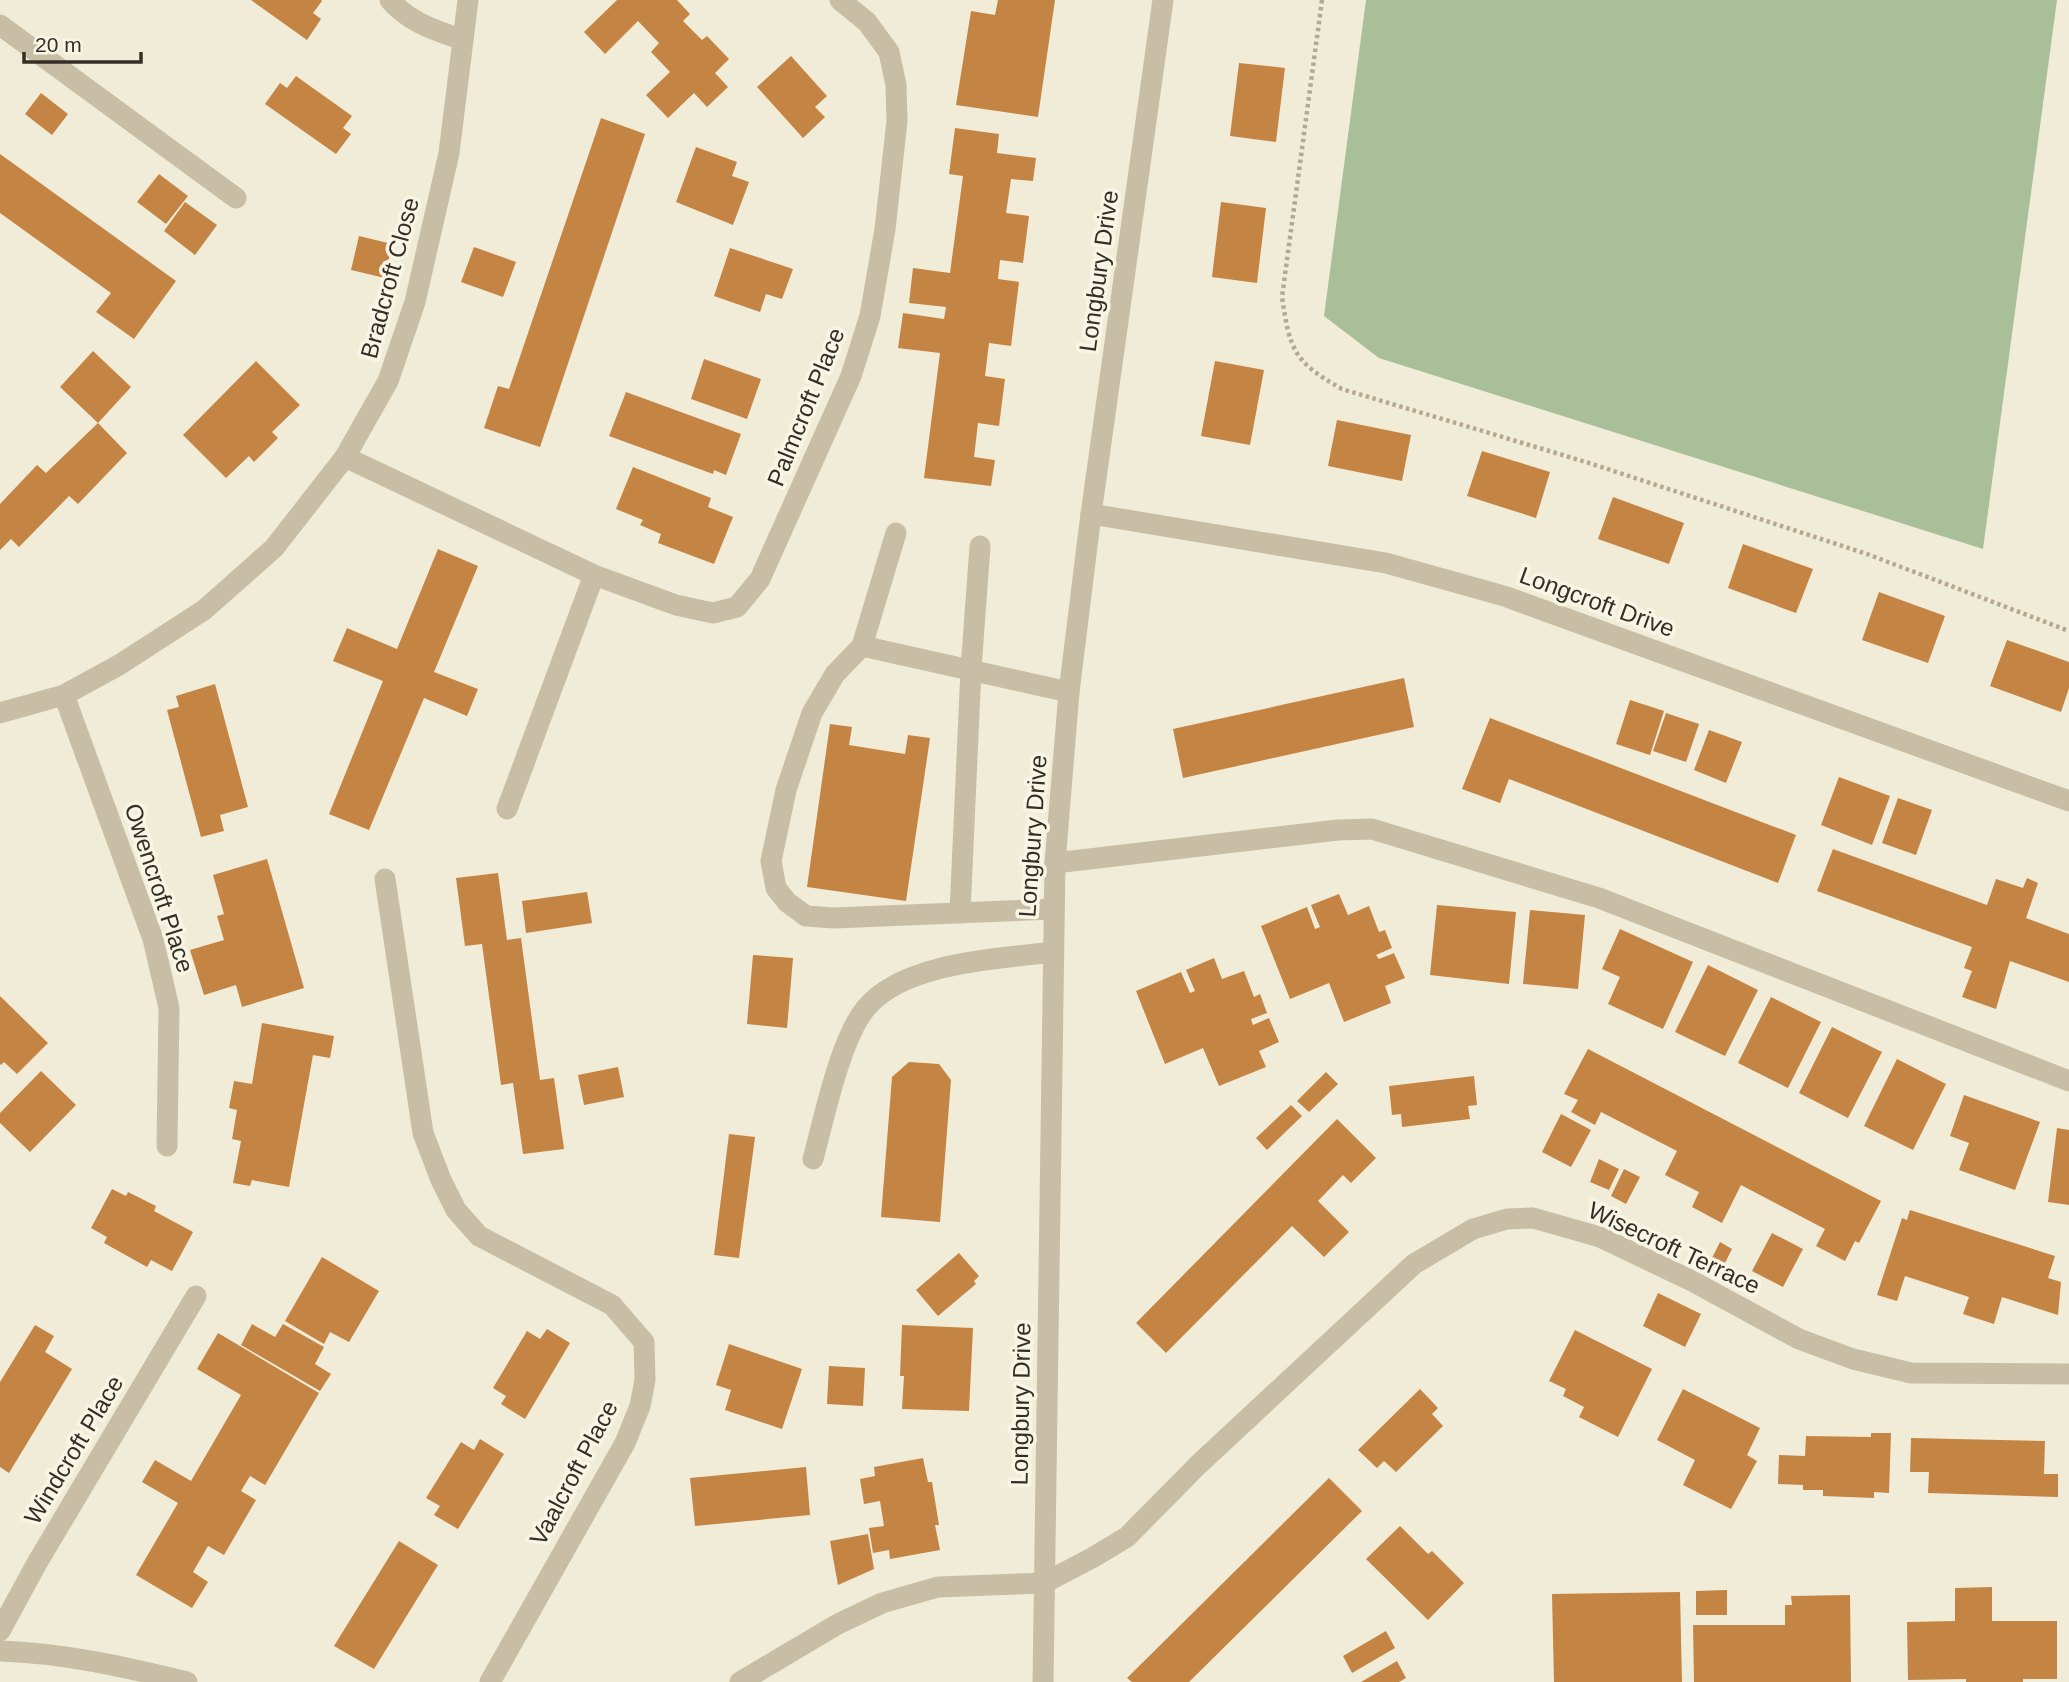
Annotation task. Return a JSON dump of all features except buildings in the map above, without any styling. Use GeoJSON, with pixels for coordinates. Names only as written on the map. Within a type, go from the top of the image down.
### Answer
{"type":"FeatureCollection","features":[{"type":"Feature","properties":{"kind":"street"},"geometry":{"type":"LineString","coordinates":[[390,0],[403,15],[418,24],[463,40]]}},
{"type":"Feature","properties":{"kind":"street","name":"Bradcroft Close"},"geometry":{"type":"LineString","coordinates":[[0,713],[64,695],[119,665],[204,610],[274,548],[345,457],[388,381],[415,302],[449,153],[468,0]]}},
{"type":"Feature","properties":{"kind":"street","name":"Palmcroft Place"},"geometry":{"type":"LineString","coordinates":[[345,457],[594,575],[676,605],[713,613],[737,607],[760,579],[851,376],[872,303],[885,229],[897,121],[896,85],[889,52],[867,22],[840,0]]}},
{"type":"Feature","properties":{"kind":"street","name":"Longbury Drive"},"geometry":{"type":"LineString","coordinates":[[1043,1682],[1055,863],[1069,692],[1091,514],[1163,0]]}},
{"type":"Feature","properties":{"kind":"street"},"geometry":{"type":"LineString","coordinates":[[0,25],[236,198]]}},
{"type":"Feature","properties":{"kind":"street","name":"Longcroft Drive"},"geometry":{"type":"LineString","coordinates":[[1091,514],[1386,563],[1503,596],[2069,801]]}},
{"type":"Feature","properties":{"kind":"street"},"geometry":{"type":"LineString","coordinates":[[897,533],[862,646],[835,674],[812,713],[786,790],[771,861],[776,888],[787,902],[806,916],[834,918],[1054,909]]}},
{"type":"Feature","properties":{"kind":"street"},"geometry":{"type":"LineString","coordinates":[[960,913],[971,669],[980,546]]}},
{"type":"Feature","properties":{"kind":"street"},"geometry":{"type":"LineString","coordinates":[[507,809],[594,575]]}},
{"type":"Feature","properties":{"kind":"street"},"geometry":{"type":"LineString","coordinates":[[862,646],[1069,692]]}},
{"type":"Feature","properties":{"kind":"street","name":"Owencroft Place"},"geometry":{"type":"LineString","coordinates":[[64,695],[153,939],[169,1009],[167,1146]]}},
{"type":"Feature","properties":{"kind":"street"},"geometry":{"type":"LineString","coordinates":[[1055,863],[1338,830],[1372,829],[1599,898],[2069,1082]]}},
{"type":"Feature","properties":{"kind":"street","name":"Vaalcroft Place"},"geometry":{"type":"LineString","coordinates":[[385,879],[423,1133],[456,1210],[479,1236],[612,1305],[644,1342],[645,1380],[640,1406],[625,1443],[490,1682]]}},
{"type":"Feature","properties":{"kind":"street"},"geometry":{"type":"LineString","coordinates":[[813,1159],[847,1041],[866,1007],[890,988],[944,965],[1053,952]]}},
{"type":"Feature","properties":{"kind":"street","name":"Wisecroft Terrace"},"geometry":{"type":"LineString","coordinates":[[1044,1583],[1127,1537],[1199,1465],[1414,1264],[1473,1229],[1507,1219],[1533,1217],[1600,1237],[1692,1281],[1799,1339],[1853,1359],[1911,1373],[2069,1374]]}},
{"type":"Feature","properties":{"kind":"street","name":"Windcroft Place"},"geometry":{"type":"LineString","coordinates":[[0,1631],[37,1563],[195,1296]]}},
{"type":"Feature","properties":{"kind":"street"},"geometry":{"type":"LineString","coordinates":[[740,1682],[838,1624],[882,1603],[938,1587],[1044,1583]]}},
{"type":"Feature","properties":{"kind":"street"},"geometry":{"type":"LineString","coordinates":[[0,1651],[34,1652],[113,1673],[187,1682]]}},
{"type":"Feature","properties":{"kind":"path"},"geometry":{"type":"LineString","coordinates":[[1322,0],[1282,297],[1288,336],[1297,356],[1314,373],[1342,388],[1586,461],[1867,554],[2069,631]]}},
{"type":"Feature","properties":{"kind":"green space"},"geometry":{"type":"Polygon","coordinates":[[[1366,0],[2057,0],[1983,549],[1379,358],[1324,316],[1366,0]]]}}]}
